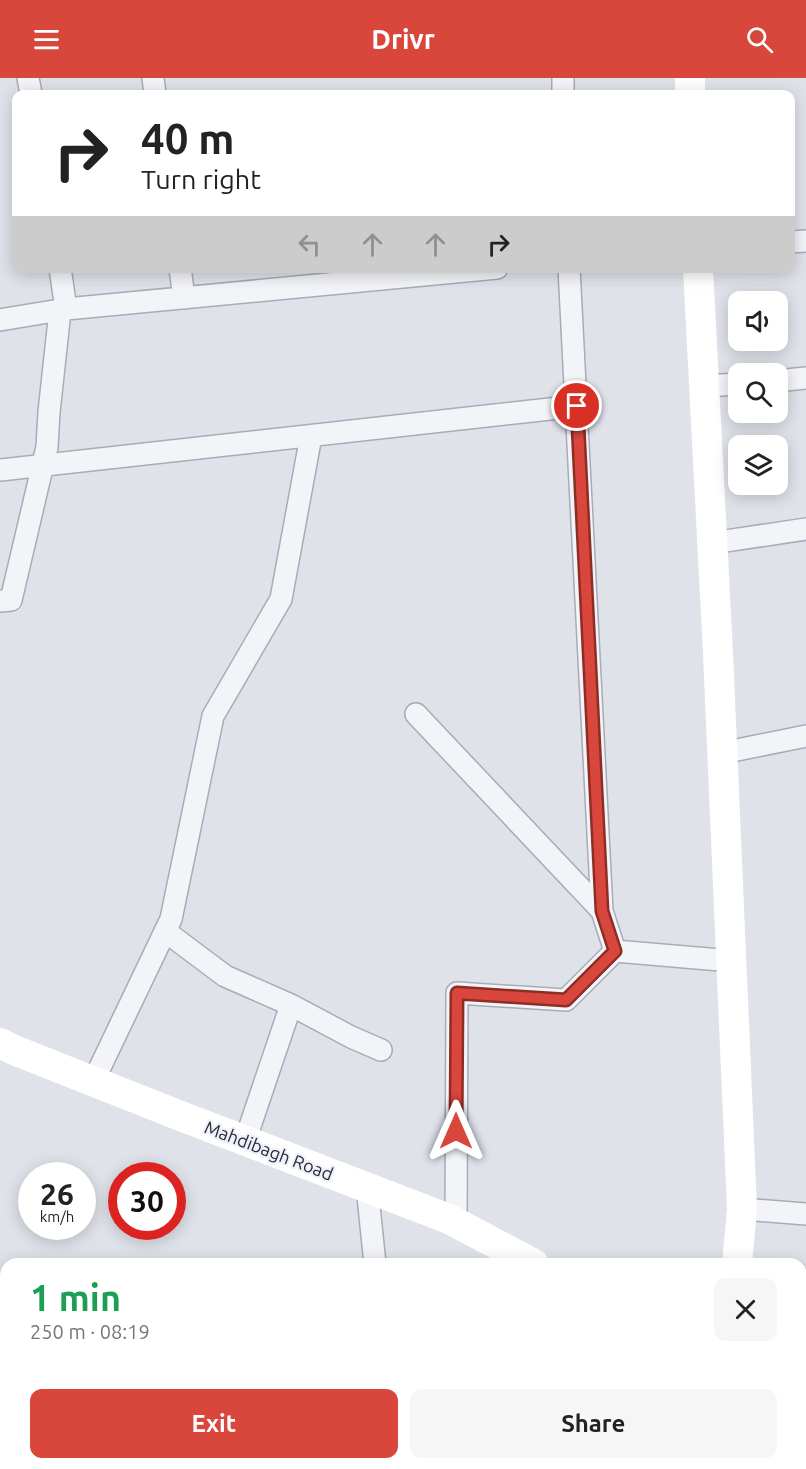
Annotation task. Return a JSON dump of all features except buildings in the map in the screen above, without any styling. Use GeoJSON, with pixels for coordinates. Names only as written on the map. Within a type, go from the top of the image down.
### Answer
{"type":"FeatureCollection","features":[{"type":"Feature","properties":{"kind":"street"},"geometry":{"type":"LineString","coordinates":[[0,601],[11,600],[47,447],[49,412],[63,310],[60,273]]}},
{"type":"Feature","properties":{"kind":"street"},"geometry":{"type":"LineString","coordinates":[[181,273],[184,298]]}},
{"type":"Feature","properties":{"kind":"street"},"geometry":{"type":"LineString","coordinates":[[0,320],[63,310],[445,273]]}},
{"type":"Feature","properties":{"kind":"street"},"geometry":{"type":"LineString","coordinates":[[569,273],[602,911],[615,951]]}},
{"type":"Feature","properties":{"kind":"street"},"geometry":{"type":"LineString","coordinates":[[698,273],[742,1209],[738,1258]]}},
{"type":"Feature","properties":{"kind":"street"},"geometry":{"type":"LineString","coordinates":[[788,380],[806,378]]}},
{"type":"Feature","properties":{"kind":"street"},"geometry":{"type":"LineString","coordinates":[[704,386],[728,385]]}},
{"type":"Feature","properties":{"kind":"street"},"geometry":{"type":"LineString","coordinates":[[0,470],[577,406]]}},
{"type":"Feature","properties":{"kind":"street"},"geometry":{"type":"LineString","coordinates":[[93,1082],[171,919],[213,716],[281,599],[311,436]]}},
{"type":"Feature","properties":{"kind":"street"},"geometry":{"type":"LineString","coordinates":[[712,543],[806,529]]}},
{"type":"Feature","properties":{"kind":"street"},"geometry":{"type":"LineString","coordinates":[[416,714],[602,911]]}},
{"type":"Feature","properties":{"kind":"street"},"geometry":{"type":"LineString","coordinates":[[722,753],[806,736]]}},
{"type":"Feature","properties":{"kind":"street"},"geometry":{"type":"LineString","coordinates":[[165,931],[225,976],[291,1005],[381,1050]]}},
{"type":"Feature","properties":{"kind":"street"},"geometry":{"type":"LineString","coordinates":[[456,1222],[457,993],[566,1000],[615,951],[732,961]]}},
{"type":"Feature","properties":{"kind":"street"},"geometry":{"type":"LineString","coordinates":[[245,1141],[291,1005]]}},
{"type":"Feature","properties":{"kind":"street","name":"Mahdibagh Road"},"geometry":{"type":"LineString","coordinates":[[0,1043],[93,1082],[456,1222],[523,1258]]}},
{"type":"Feature","properties":{"kind":"street"},"geometry":{"type":"LineString","coordinates":[[366,1187],[374,1258]]}},
{"type":"Feature","properties":{"kind":"street"},"geometry":{"type":"LineString","coordinates":[[742,1209],[806,1214]]}},
{"type":"Feature","properties":{"kind":"route"},"geometry":{"type":"LineString","coordinates":[[456,1131],[457,993],[566,1000],[615,951],[602,911],[577,406]]}}]}
